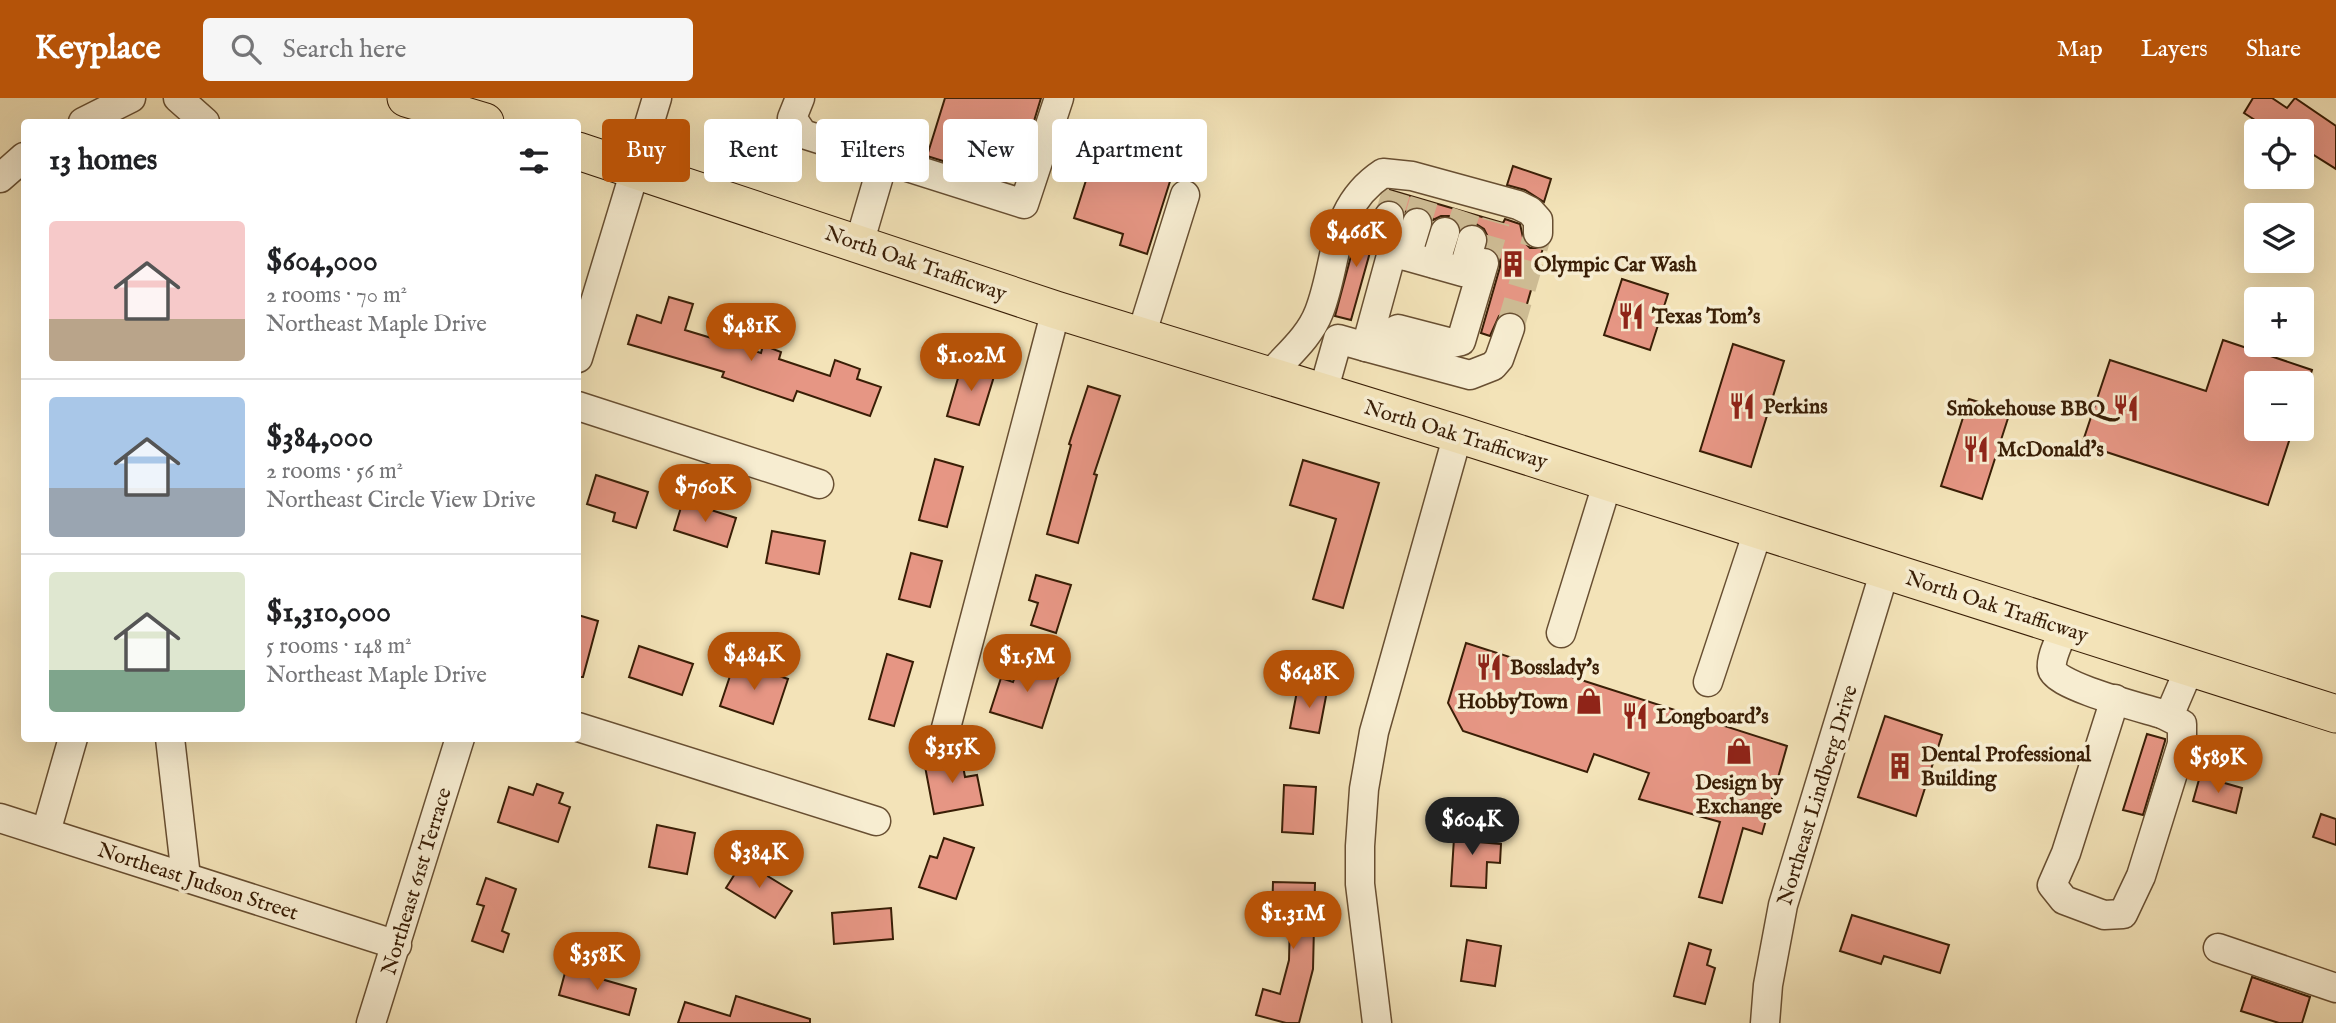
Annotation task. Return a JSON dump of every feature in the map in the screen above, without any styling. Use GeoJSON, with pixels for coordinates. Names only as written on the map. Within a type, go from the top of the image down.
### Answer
{"type":"FeatureCollection","features":[{"type":"Feature","properties":{"kind":"main road"},"geometry":{"type":"LineString","coordinates":[[406,98],[475,119]]}},
{"type":"Feature","properties":{"kind":"main road","name":"North Oak Trafficway"},"geometry":{"type":"LineString","coordinates":[[581,152],[602,158]]}},
{"type":"Feature","properties":{"kind":"main road","name":"North Oak Trafficway"},"geometry":{"type":"LineString","coordinates":[[675,182],[1056,310],[1608,481],[2336,714]]}},
{"type":"Feature","properties":{"kind":"street"},"geometry":{"type":"LineString","coordinates":[[89,119],[131,98]]}},
{"type":"Feature","properties":{"kind":"street"},"geometry":{"type":"LineString","coordinates":[[178,98],[202,119]]}},
{"type":"Feature","properties":{"kind":"street"},"geometry":{"type":"LineString","coordinates":[[651,119],[657,98]]}},
{"type":"Feature","properties":{"kind":"street"},"geometry":{"type":"LineString","coordinates":[[800,98],[792,118],[803,134],[816,138]]}},
{"type":"Feature","properties":{"kind":"street"},"geometry":{"type":"LineString","coordinates":[[929,173],[1024,204],[1059,98]]}},
{"type":"Feature","properties":{"kind":"street"},"geometry":{"type":"LineString","coordinates":[[0,178],[21,160]]}},
{"type":"Feature","properties":{"kind":"street"},"geometry":{"type":"LineString","coordinates":[[1269,376],[1301,342],[1319,312],[1335,245],[1349,209],[1373,180],[1383,173],[1441,219],[1461,341],[1452,343],[1398,329],[1375,341]]}},
{"type":"Feature","properties":{"kind":"street"},"geometry":{"type":"LineString","coordinates":[[581,348],[632,182]]}},
{"type":"Feature","properties":{"kind":"street"},"geometry":{"type":"LineString","coordinates":[[859,244],[877,182]]}},
{"type":"Feature","properties":{"kind":"street"},"geometry":{"type":"LineString","coordinates":[[1141,336],[1185,195]]}},
{"type":"Feature","properties":{"kind":"street"},"geometry":{"type":"LineString","coordinates":[[1441,219],[1518,205],[1538,220],[1538,233]]}},
{"type":"Feature","properties":{"kind":"street"},"geometry":{"type":"LineString","coordinates":[[1375,341],[1441,219]]}},
{"type":"Feature","properties":{"kind":"street"},"geometry":{"type":"LineString","coordinates":[[942,743],[1056,310]]}},
{"type":"Feature","properties":{"kind":"street"},"geometry":{"type":"LineString","coordinates":[[1319,312],[1338,339]]}},
{"type":"Feature","properties":{"kind":"street"},"geometry":{"type":"LineString","coordinates":[[1338,339],[1375,341],[1451,371],[1472,374],[1493,366],[1499,359],[1510,328]]}},
{"type":"Feature","properties":{"kind":"street"},"geometry":{"type":"LineString","coordinates":[[1323,392],[1338,339]]}},
{"type":"Feature","properties":{"kind":"street"},"geometry":{"type":"LineString","coordinates":[[581,407],[819,485]]}},
{"type":"Feature","properties":{"kind":"street"},"geometry":{"type":"LineString","coordinates":[[1377,1023],[1360,884],[1364,789],[1374,732],[1458,434]]}},
{"type":"Feature","properties":{"kind":"street"},"geometry":{"type":"LineString","coordinates":[[1561,633],[1608,481]]}},
{"type":"Feature","properties":{"kind":"street"},"geometry":{"type":"LineString","coordinates":[[1708,682],[1758,531]]}},
{"type":"Feature","properties":{"kind":"street","name":"Northeast Lindberg Drive"},"geometry":{"type":"LineString","coordinates":[[1765,1023],[1772,958],[1783,905],[1885,570]]}},
{"type":"Feature","properties":{"kind":"street"},"geometry":{"type":"LineString","coordinates":[[2065,627],[2051,667],[2054,675],[2066,684],[2115,699],[2162,714],[2182,724],[2182,744],[2141,876],[2123,914],[2105,915],[2064,900],[2052,885],[2066,853],[2115,699]]}},
{"type":"Feature","properties":{"kind":"street"},"geometry":{"type":"LineString","coordinates":[[2162,714],[2172,709],[2190,667]]}},
{"type":"Feature","properties":{"kind":"street"},"geometry":{"type":"LineString","coordinates":[[581,728],[876,821]]}},
{"type":"Feature","properties":{"kind":"street"},"geometry":{"type":"LineString","coordinates":[[46,832],[72,742]]}},
{"type":"Feature","properties":{"kind":"street"},"geometry":{"type":"LineString","coordinates":[[170,742],[186,877]]}},
{"type":"Feature","properties":{"kind":"street","name":"Northeast 61st Terrace"},"geometry":{"type":"LineString","coordinates":[[372,1023],[459,742]]}},
{"type":"Feature","properties":{"kind":"street","name":"Northeast Judson Street"},"geometry":{"type":"LineString","coordinates":[[0,818],[397,945]]}},
{"type":"Feature","properties":{"kind":"street"},"geometry":{"type":"LineString","coordinates":[[2218,948],[2336,988]]}},
{"type":"Feature","properties":{"kind":"building"},"geometry":{"type":"Polygon","coordinates":[[[945,98],[1041,98],[1035,119],[943,119],[943,161],[929,157],[945,98]]]}},
{"type":"Feature","properties":{"kind":"building"},"geometry":{"type":"Polygon","coordinates":[[[2253,98],[2272,98],[2287,108],[2295,98],[2336,126],[2336,169],[2314,155],[2314,119],[2253,119],[2244,113],[2253,98]]]}},
{"type":"Feature","properties":{"kind":"building"},"geometry":{"type":"Polygon","coordinates":[[[1513,166],[1551,179],[1544,202],[1525,190],[1507,185],[1513,166]]]}},
{"type":"Feature","properties":{"kind":"building"},"geometry":{"type":"Polygon","coordinates":[[[1085,182],[1170,182],[1147,254],[1120,245],[1123,234],[1074,218],[1085,182]]]}},
{"type":"Feature","properties":{"kind":"building","name":"Olympic Car Wash"},"geometry":{"type":"Polygon","coordinates":[[[1390,190],[1503,223],[1505,219],[1520,224],[1524,242],[1530,248],[1543,248],[1523,318],[1515,312],[1506,312],[1499,316],[1490,336],[1481,333],[1500,267],[1496,252],[1487,247],[1488,237],[1484,229],[1476,224],[1467,224],[1461,228],[1457,220],[1449,216],[1433,220],[1430,212],[1421,207],[1413,207],[1405,212],[1397,201],[1387,200],[1390,190]]]}},
{"type":"Feature","properties":{"kind":"building"},"geometry":{"type":"Polygon","coordinates":[[[1366,214],[1373,216],[1374,238],[1351,320],[1335,316],[1355,241],[1366,214]]]}},
{"type":"Feature","properties":{"kind":"building","name":"Texas Tom's"},"geometry":{"type":"Polygon","coordinates":[[[1622,279],[1668,294],[1650,350],[1604,335],[1622,279]]]}},
{"type":"Feature","properties":{"kind":"building"},"geometry":{"type":"Polygon","coordinates":[[[669,297],[693,304],[685,330],[761,353],[763,345],[781,352],[779,359],[830,376],[835,360],[860,369],[857,379],[881,387],[870,416],[797,391],[793,401],[722,377],[724,372],[628,344],[637,315],[661,323],[669,297]]]}},
{"type":"Feature","properties":{"kind":"building"},"geometry":{"type":"Polygon","coordinates":[[[2223,340],[2244,347],[2244,357],[2273,357],[2312,370],[2244,371],[2244,441],[2289,441],[2268,505],[2082,444],[2110,360],[2206,391],[2223,340]]]}},
{"type":"Feature","properties":{"kind":"building","name":"Perkins"},"geometry":{"type":"Polygon","coordinates":[[[1733,344],[1784,361],[1751,467],[1700,451],[1733,344]]]}},
{"type":"Feature","properties":{"kind":"building"},"geometry":{"type":"Polygon","coordinates":[[[963,361],[996,370],[979,425],[947,416],[963,361]]]}},
{"type":"Feature","properties":{"kind":"building"},"geometry":{"type":"Polygon","coordinates":[[[1088,386],[1120,396],[1094,474],[1097,475],[1078,543],[1047,534],[1071,445],[1069,444],[1088,386]]]}},
{"type":"Feature","properties":{"kind":"building","name":"McDonald's"},"geometry":{"type":"Polygon","coordinates":[[[1969,399],[2010,412],[1982,499],[1941,486],[1969,399]]]}},
{"type":"Feature","properties":{"kind":"building"},"geometry":{"type":"Polygon","coordinates":[[[935,459],[963,467],[947,527],[919,520],[935,459]]]}},
{"type":"Feature","properties":{"kind":"building"},"geometry":{"type":"Polygon","coordinates":[[[1303,460],[1379,483],[1343,608],[1313,599],[1336,519],[1290,505],[1303,460]]]}},
{"type":"Feature","properties":{"kind":"building"},"geometry":{"type":"Polygon","coordinates":[[[596,475],[648,492],[636,528],[613,521],[615,513],[587,504],[596,475]]]}},
{"type":"Feature","properties":{"kind":"building"},"geometry":{"type":"Polygon","coordinates":[[[683,501],[736,518],[727,547],[674,530],[683,501]]]}},
{"type":"Feature","properties":{"kind":"building"},"geometry":{"type":"Polygon","coordinates":[[[772,531],[825,541],[819,574],[766,563],[772,531]]]}},
{"type":"Feature","properties":{"kind":"building"},"geometry":{"type":"Polygon","coordinates":[[[911,553],[942,561],[930,607],[899,599],[911,553]]]}},
{"type":"Feature","properties":{"kind":"building"},"geometry":{"type":"Polygon","coordinates":[[[1036,575],[1071,585],[1056,633],[1031,625],[1038,603],[1029,600],[1036,575]]]}},
{"type":"Feature","properties":{"kind":"building"},"geometry":{"type":"Polygon","coordinates":[[[581,616],[598,621],[581,677],[581,616]]]}},
{"type":"Feature","properties":{"kind":"building"},"geometry":{"type":"Polygon","coordinates":[[[1466,643],[1787,746],[1762,834],[1743,828],[1722,903],[1699,897],[1720,822],[1639,799],[1649,773],[1594,754],[1587,772],[1463,731],[1448,703],[1466,643]]]}},
{"type":"Feature","properties":{"kind":"building"},"geometry":{"type":"Polygon","coordinates":[[[639,646],[693,664],[682,695],[629,677],[639,646]]]}},
{"type":"Feature","properties":{"kind":"building"},"geometry":{"type":"Polygon","coordinates":[[[887,654],[913,662],[894,726],[869,719],[887,654]]]}},
{"type":"Feature","properties":{"kind":"building"},"geometry":{"type":"Polygon","coordinates":[[[1021,660],[1060,672],[1042,728],[990,712],[1001,678],[1013,682],[1021,660]]]}},
{"type":"Feature","properties":{"kind":"building"},"geometry":{"type":"Polygon","coordinates":[[[735,661],[788,679],[773,724],[720,706],[735,661]]]}},
{"type":"Feature","properties":{"kind":"building"},"geometry":{"type":"Polygon","coordinates":[[[1298,686],[1327,691],[1319,733],[1290,728],[1298,686]]]}},
{"type":"Feature","properties":{"kind":"building","name":"Dental Professional Building"},"geometry":{"type":"Polygon","coordinates":[[[1885,716],[1942,735],[1916,816],[1858,797],[1885,716]]]}},
{"type":"Feature","properties":{"kind":"building"},"geometry":{"type":"Polygon","coordinates":[[[2147,734],[2165,741],[2143,815],[2123,810],[2147,734]]]}},
{"type":"Feature","properties":{"kind":"building"},"geometry":{"type":"Polygon","coordinates":[[[961,755],[965,777],[977,775],[983,805],[934,814],[924,761],[961,755]]]}},
{"type":"Feature","properties":{"kind":"building"},"geometry":{"type":"Polygon","coordinates":[[[2200,776],[2242,788],[2236,813],[2193,801],[2200,776]]]}},
{"type":"Feature","properties":{"kind":"building"},"geometry":{"type":"Polygon","coordinates":[[[537,784],[563,793],[559,803],[570,807],[558,842],[498,822],[509,787],[533,795],[537,784]]]}},
{"type":"Feature","properties":{"kind":"building"},"geometry":{"type":"Polygon","coordinates":[[[1284,785],[1316,787],[1313,834],[1282,832],[1284,785]]]}},
{"type":"Feature","properties":{"kind":"building"},"geometry":{"type":"Polygon","coordinates":[[[2321,814],[2336,819],[2336,845],[2313,837],[2321,814]]]}},
{"type":"Feature","properties":{"kind":"building"},"geometry":{"type":"Polygon","coordinates":[[[1455,822],[1479,823],[1478,842],[1501,844],[1500,863],[1487,862],[1486,888],[1451,886],[1455,822]]]}},
{"type":"Feature","properties":{"kind":"building"},"geometry":{"type":"Polygon","coordinates":[[[657,825],[695,833],[687,874],[649,867],[657,825]]]}},
{"type":"Feature","properties":{"kind":"building"},"geometry":{"type":"Polygon","coordinates":[[[944,838],[974,848],[956,899],[919,887],[930,856],[937,858],[944,838]]]}},
{"type":"Feature","properties":{"kind":"building"},"geometry":{"type":"Polygon","coordinates":[[[743,861],[792,891],[775,918],[726,888],[743,861]]]}},
{"type":"Feature","properties":{"kind":"building"},"geometry":{"type":"Polygon","coordinates":[[[486,878],[516,889],[502,931],[509,934],[503,952],[472,941],[484,906],[477,904],[486,878]]]}},
{"type":"Feature","properties":{"kind":"building"},"geometry":{"type":"Polygon","coordinates":[[[1273,882],[1315,883],[1313,969],[1299,1023],[1286,1023],[1256,1015],[1263,989],[1280,994],[1289,960],[1290,921],[1272,920],[1273,882]]]}},
{"type":"Feature","properties":{"kind":"building"},"geometry":{"type":"Polygon","coordinates":[[[891,908],[893,939],[834,944],[832,913],[891,908]]]}},
{"type":"Feature","properties":{"kind":"building"},"geometry":{"type":"Polygon","coordinates":[[[1852,915],[1949,945],[1940,973],[1884,956],[1881,964],[1840,951],[1852,915]]]}},
{"type":"Feature","properties":{"kind":"building"},"geometry":{"type":"Polygon","coordinates":[[[1467,940],[1501,946],[1495,986],[1461,981],[1467,940]]]}},
{"type":"Feature","properties":{"kind":"building"},"geometry":{"type":"Polygon","coordinates":[[[1689,943],[1711,950],[1707,965],[1715,968],[1705,1004],[1674,996],[1689,943]]]}},
{"type":"Feature","properties":{"kind":"building"},"geometry":{"type":"Polygon","coordinates":[[[566,969],[636,989],[629,1015],[559,995],[566,969]]]}},
{"type":"Feature","properties":{"kind":"building"},"geometry":{"type":"Polygon","coordinates":[[[2252,977],[2310,997],[2302,1023],[2279,1023],[2241,1011],[2252,977]]]}},
{"type":"Feature","properties":{"kind":"building"},"geometry":{"type":"Polygon","coordinates":[[[736,996],[810,1019],[810,1023],[678,1023],[685,1002],[730,1016],[736,996]]]}},
{"type":"Feature","properties":{"kind":"tunnel"},"geometry":{"type":"LineString","coordinates":[[1389,216],[1396,192]]}},
{"type":"Feature","properties":{"kind":"tunnel"},"geometry":{"type":"LineString","coordinates":[[1417,223],[1424,200]]}},
{"type":"Feature","properties":{"kind":"tunnel"},"geometry":{"type":"LineString","coordinates":[[1458,236],[1466,212]]}},
{"type":"Feature","properties":{"kind":"tunnel"},"geometry":{"type":"LineString","coordinates":[[1484,263],[1496,221]]}},
{"type":"Feature","properties":{"kind":"tunnel"},"geometry":{"type":"LineString","coordinates":[[1510,328],[1538,233]]}},
{"type":"Feature","properties":{"kind":"place","name":"Olympic Car Wash"},"geometry":{"type":"Point","coordinates":[1513,264]}},
{"type":"Feature","properties":{"kind":"place","name":"Texas Tom's"},"geometry":{"type":"Point","coordinates":[1631,316]}},
{"type":"Feature","properties":{"kind":"place","name":"Perkins"},"geometry":{"type":"Point","coordinates":[1742,406]}},
{"type":"Feature","properties":{"kind":"place","name":"Smokehouse BBQ"},"geometry":{"type":"Point","coordinates":[2126,408]}},
{"type":"Feature","properties":{"kind":"place","name":"McDonald's"},"geometry":{"type":"Point","coordinates":[1976,449]}},
{"type":"Feature","properties":{"kind":"place","name":"Bosslady's"},"geometry":{"type":"Point","coordinates":[1489,667]}},
{"type":"Feature","properties":{"kind":"place","name":"HobbyTown"},"geometry":{"type":"Point","coordinates":[1589,701]}},
{"type":"Feature","properties":{"kind":"place","name":"Longboard's"},"geometry":{"type":"Point","coordinates":[1635,716]}},
{"type":"Feature","properties":{"kind":"place","name":"Design by Exchange"},"geometry":{"type":"Point","coordinates":[1739,751]}},
{"type":"Feature","properties":{"kind":"place","name":"Dental Professional Building"},"geometry":{"type":"Point","coordinates":[1900,766]}}]}
